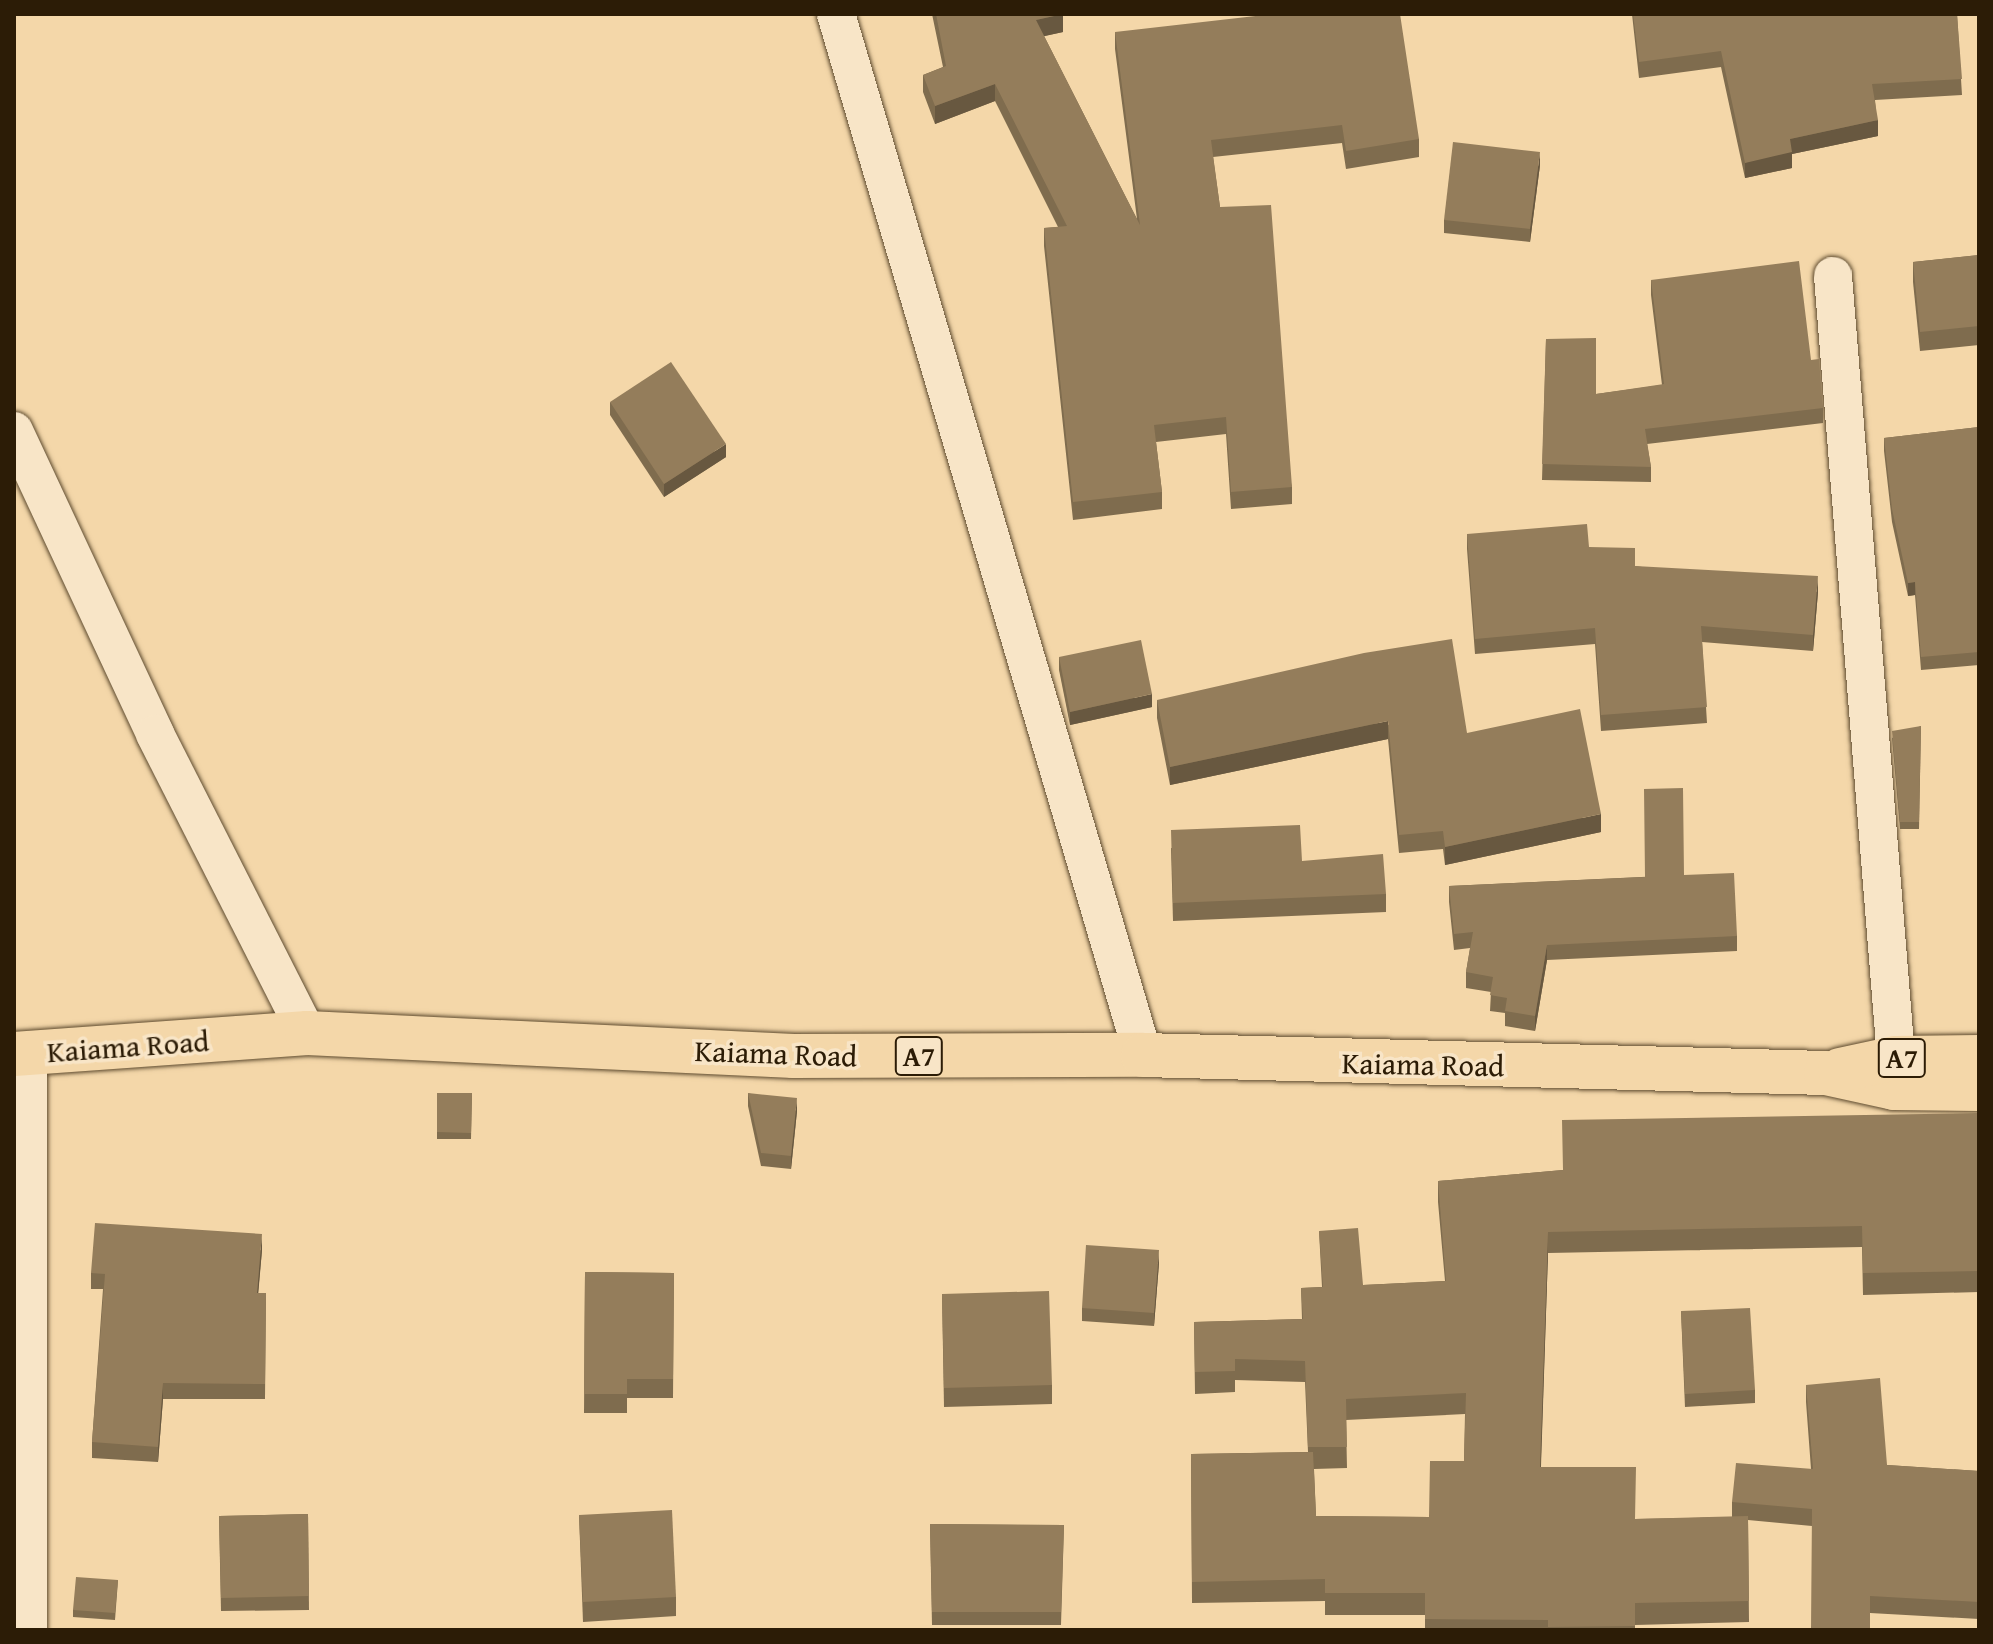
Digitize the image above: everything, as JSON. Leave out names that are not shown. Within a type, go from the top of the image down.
[{"type":"highway","name":"Kaiama Road","points":[[21,1054],[307,1033],[793,1056],[1143,1055],[1826,1073],[1894,1088],[1979,1089]]},
{"type":"highway","name":"Kaiama Road","points":[[1826,1073],[1896,1058],[1979,1057]]},
{"type":"street","points":[[836,14],[1143,1055]]},
{"type":"street","points":[[1833,276],[1896,1058]]},
{"type":"street","points":[[14,431],[142,707],[307,1033]]},
{"type":"street","points":[[21,1054],[28,1630]]},
{"type":"building","points":[[936,14],[1063,14],[1036,20],[1140,225],[1115,32],[1273,14],[1400,14],[1419,139],[1346,151],[1342,125],[1211,140],[1220,207],[1271,205],[1292,487],[1231,492],[1226,417],[1154,425],[1162,492],[1073,502],[1044,228],[1067,226],[995,84],[935,106],[923,75],[946,66]]},
{"type":"building","points":[[1633,14],[1957,14],[1962,79],[1872,84],[1878,120],[1790,139],[1792,152],[1745,163],[1721,51],[1639,62]]},
{"type":"building","points":[[1453,142],[1540,152],[1530,229],[1444,220]]},
{"type":"building","points":[[1979,255],[1979,326],[1920,332],[1913,262]]},
{"type":"building","points":[[1799,261],[1811,360],[1819,359],[1823,408],[1645,429],[1651,467],[1542,464],[1546,339],[1596,338],[1596,394],[1664,384],[1651,280]]},
{"type":"building","points":[[671,362],[726,444],[664,484],[610,402]]},
{"type":"building","points":[[1979,427],[1979,652],[1921,657],[1915,582],[1908,583],[1892,509],[1884,438]]},
{"type":"building","points":[[1587,524],[1589,547],[1635,548],[1635,566],[1818,576],[1813,635],[1701,626],[1707,707],[1601,715],[1595,628],[1475,639],[1467,534]]},
{"type":"building","points":[[1452,639],[1467,733],[1580,709],[1601,814],[1445,847],[1443,831],[1399,835],[1388,721],[1170,767],[1157,700],[1364,653]]},
{"type":"building","points":[[1141,640],[1152,694],[1070,712],[1059,657]]},
{"type":"building","points":[[1921,726],[1919,822],[1900,822],[1892,731]]},
{"type":"building","points":[[1683,788],[1684,875],[1734,873],[1737,936],[1547,945],[1535,1016],[1505,1011],[1507,998],[1490,995],[1493,977],[1466,972],[1473,932],[1454,934],[1449,886],[1645,877],[1644,789]]},
{"type":"building","points":[[1300,825],[1302,861],[1383,854],[1386,894],[1173,903],[1171,830]]},
{"type":"building","points":[[437,1093],[472,1093],[471,1133],[437,1132]]},
{"type":"building","points":[[748,1093],[797,1098],[791,1156],[761,1153]]},
{"type":"building","points":[[1979,1113],[1979,1271],[1863,1273],[1862,1226],[1548,1232],[1540,1467],[1636,1467],[1635,1519],[1748,1516],[1749,1601],[1635,1603],[1635,1626],[1548,1627],[1548,1620],[1425,1619],[1425,1593],[1325,1593],[1325,1579],[1192,1582],[1191,1454],[1313,1452],[1316,1516],[1429,1517],[1430,1461],[1464,1461],[1466,1393],[1346,1399],[1347,1447],[1308,1447],[1305,1361],[1235,1359],[1235,1371],[1195,1372],[1194,1322],[1303,1319],[1301,1288],[1323,1287],[1319,1231],[1358,1228],[1363,1285],[1446,1281],[1438,1181],[1563,1170],[1562,1120]]},
{"type":"building","points":[[95,1223],[262,1234],[257,1293],[266,1293],[265,1384],[163,1383],[158,1447],[92,1442],[105,1274],[91,1273]]},
{"type":"building","points":[[1086,1245],[1159,1250],[1154,1313],[1082,1308]]},
{"type":"building","points":[[585,1272],[674,1273],[673,1379],[627,1379],[627,1394],[584,1394]]},
{"type":"building","points":[[1049,1291],[1052,1385],[944,1388],[942,1294]]},
{"type":"building","points":[[1750,1308],[1755,1390],[1685,1394],[1681,1311]]},
{"type":"building","points":[[1880,1378],[1887,1465],[1979,1471],[1979,1602],[1870,1596],[1870,1630],[1811,1630],[1812,1509],[1732,1502],[1736,1463],[1813,1469],[1806,1385]]},
{"type":"building","points":[[672,1510],[676,1597],[583,1602],[579,1515]]},
{"type":"building","points":[[308,1514],[309,1596],[221,1598],[219,1516]]},
{"type":"building","points":[[930,1524],[1064,1525],[1061,1612],[932,1612]]},
{"type":"building","points":[[76,1577],[118,1580],[115,1613],[73,1610]]}]
